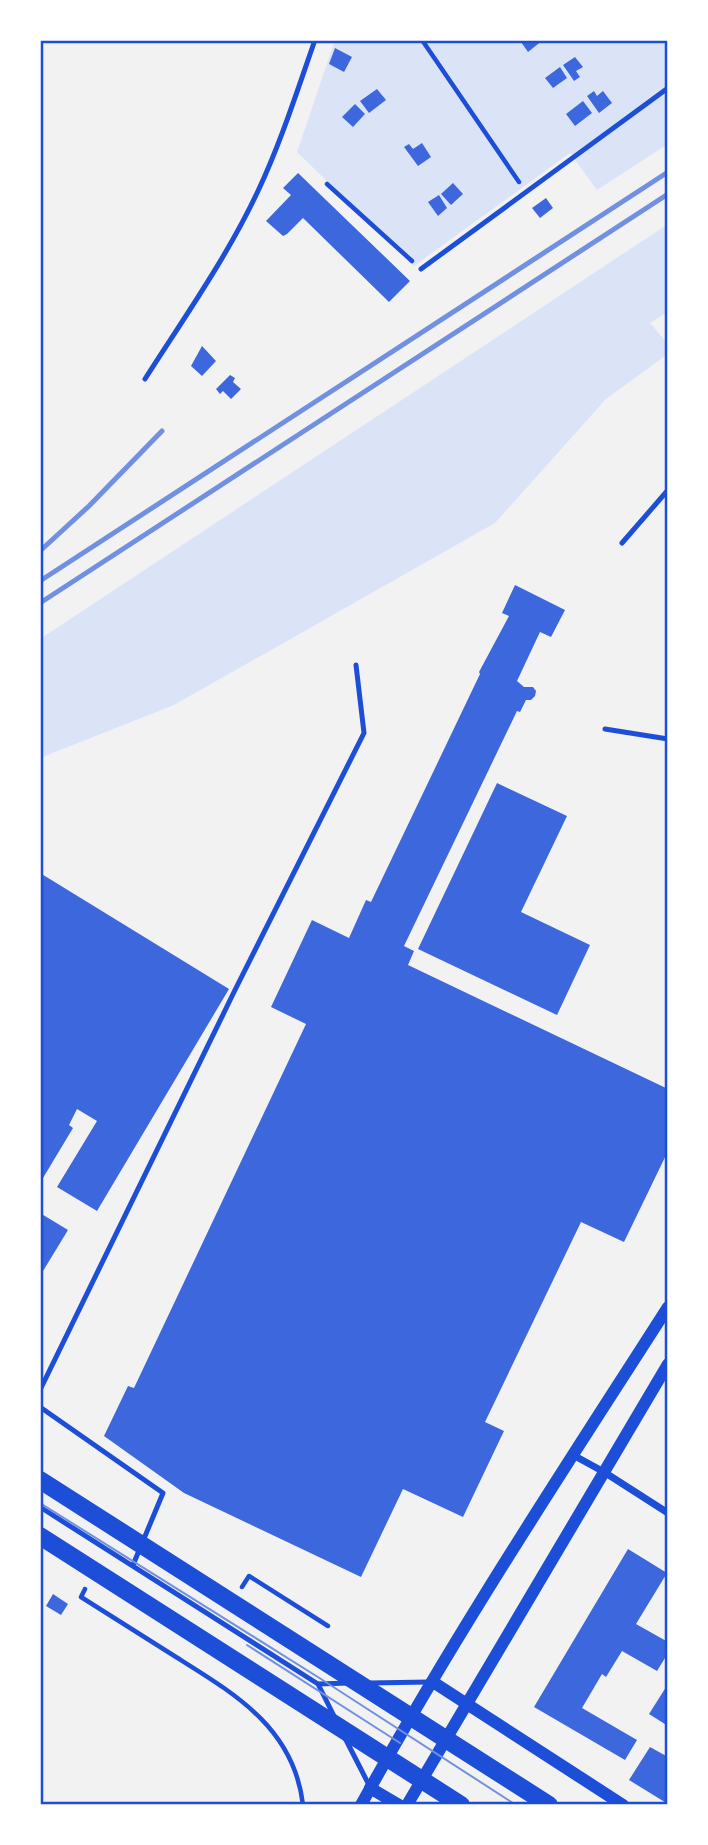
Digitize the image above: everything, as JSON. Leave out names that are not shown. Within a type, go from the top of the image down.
[{"type":"main road","points":[[40,1480],[549,1805]]},
{"type":"main road","points":[[40,1536],[461,1805]]},
{"type":"street","points":[[361,1805],[433,1682],[668,1307]]},
{"type":"street","points":[[407,1805],[668,1364]]},
{"type":"street","points":[[573,1455],[668,1513]]},
{"type":"street","points":[[433,1682],[624,1805]]},
{"type":"street","points":[[370,1788],[398,1805]]},
{"type":"lane","points":[[145,379],[236,233],[259,190],[314,40]]},
{"type":"lane","points":[[421,269],[668,89]]},
{"type":"lane","points":[[622,542],[668,490]]},
{"type":"lane","points":[[40,1390],[364,733],[356,665]]},
{"type":"lane","points":[[605,729],[668,739]]},
{"type":"lane","points":[[40,1407],[163,1493],[133,1565]]},
{"type":"lane","points":[[40,1507],[318,1684],[370,1788]]},
{"type":"lane","points":[[318,1684],[433,1682]]},
{"type":"path","points":[[422,40],[526,191]]},
{"type":"path","points":[[327,184],[421,269]]},
{"type":"path","points":[[267,1587],[328,1626]]},
{"type":"path","points":[[81,1597],[248,1704],[280,1742],[302,1790],[303,1805]]},
{"type":"shaded area","points":[[335,40],[668,40],[668,144],[597,190],[570,153],[414,266],[297,152]]},
{"type":"shaded area","points":[[668,224],[668,312],[650,323],[668,344],[668,354],[606,399],[495,523],[174,705],[40,758],[40,639]]},
{"type":"building","points":[[543,40],[528,52],[521,42]]},
{"type":"building","points":[[335,48],[352,57],[344,72],[329,64]]},
{"type":"building","points":[[575,57],[583,67],[576,71],[580,77],[574,81],[563,65]]},
{"type":"building","points":[[560,67],[567,78],[553,88],[545,78]]},
{"type":"building","points":[[377,89],[386,100],[369,113],[360,101]]},
{"type":"building","points":[[594,91],[597,96],[603,91],[612,103],[599,113],[587,96]]},
{"type":"building","points":[[583,101],[592,113],[575,126],[566,114]]},
{"type":"building","points":[[355,104],[365,114],[353,127],[342,117]]},
{"type":"building","points":[[422,143],[431,157],[418,166],[404,147],[409,144],[413,149]]},
{"type":"building","points":[[298,173],[410,281],[389,302],[303,218],[283,236],[266,221],[291,195],[283,188]]},
{"type":"building","points":[[453,183],[463,194],[451,205],[441,194]]},
{"type":"building","points":[[439,195],[447,208],[438,216],[428,202]]},
{"type":"building","points":[[546,198],[553,208],[540,218],[532,208]]},
{"type":"building","points":[[202,346],[216,361],[202,376],[191,366]]},
{"type":"building","points":[[230,375],[241,389],[231,399],[223,391],[220,394],[216,389]]},
{"type":"building","points":[[515,585],[565,610],[551,637],[540,632],[517,681],[524,687],[533,687],[535,696],[526,700],[520,712],[517,711],[404,946],[414,951],[408,965],[668,1089],[668,1151],[624,1242],[581,1222],[485,1422],[504,1431],[463,1517],[403,1489],[361,1577],[184,1493],[104,1436],[128,1386],[134,1388],[306,1024],[271,1007],[312,920],[349,938],[366,900],[371,902],[479,672],[509,616],[502,613]]},
{"type":"building","points":[[497,783],[567,816],[521,912],[590,945],[557,1015],[418,949]]},
{"type":"building","points":[[40,873],[229,989],[97,1211],[57,1187],[97,1121],[77,1109],[69,1125],[73,1128],[40,1183]]},
{"type":"building","points":[[40,1213],[68,1230],[40,1276]]},
{"type":"building","points":[[628,1549],[667,1573],[636,1624],[668,1642],[668,1653],[657,1671],[622,1651],[606,1677],[602,1674],[582,1708],[637,1740],[625,1760],[534,1707]]},
{"type":"building","points":[[53,1594],[68,1604],[61,1615],[46,1606]]},
{"type":"building","points":[[668,1684],[668,1726],[649,1714]]},
{"type":"building","points":[[650,1747],[668,1757],[668,1804],[629,1780]]},
{"type":"tram line","points":[[40,1503],[516,1805]]},
{"type":"tram line","points":[[247,1645],[400,1743]]},
{"type":"railway","points":[[40,581],[668,172]]},
{"type":"railway","points":[[40,603],[668,194]]},
{"type":"railway","points":[[40,551],[89,506],[162,431]]}]
